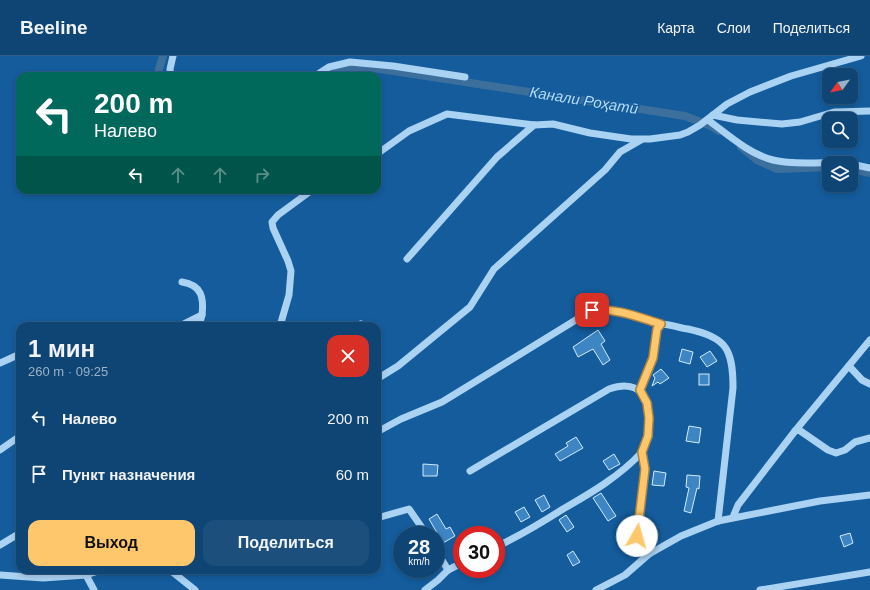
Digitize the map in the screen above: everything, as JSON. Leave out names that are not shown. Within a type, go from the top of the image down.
[{"type":"street","points":[[171,72],[171,62],[173,56]]},
{"type":"street","points":[[381,151],[409,131],[447,114],[534,126],[553,124],[590,133],[643,139],[680,135],[688,132],[727,104],[750,92],[791,76],[862,56]]},
{"type":"street","points":[[321,72],[329,67],[350,62],[393,66],[465,77]]},
{"type":"street","points":[[706,120],[737,120],[782,124],[800,122],[834,112],[870,111]]},
{"type":"street","points":[[706,120],[760,156],[772,160],[792,163],[822,163]]},
{"type":"street","points":[[407,259],[497,157],[534,126]]},
{"type":"street","points":[[381,377],[398,366],[470,307],[494,269],[605,170],[620,152],[643,139]]},
{"type":"street","points":[[858,165],[870,168]]},
{"type":"street","points":[[281,322],[289,295],[291,271],[273,228],[272,222],[278,215],[307,194]]},
{"type":"street","points":[[182,282],[188,283],[198,290],[204,301],[200,322]]},
{"type":"street","points":[[381,430],[401,419],[442,402],[592,310],[605,309],[630,314],[661,324],[710,335],[725,347],[733,366],[718,521]]},
{"type":"street","points":[[188,322],[202,315]]},
{"type":"street","points":[[640,390],[653,358],[657,329],[661,324]]},
{"type":"street","points":[[733,517],[738,505],[795,430],[870,340]]},
{"type":"street","points":[[0,363],[16,356]]},
{"type":"street","points":[[849,366],[862,380],[870,384]]},
{"type":"street","points":[[470,471],[609,389],[618,386],[634,387],[640,390],[649,412],[648,436],[642,452],[627,468],[579,500],[518,537],[505,543]]},
{"type":"street","points":[[795,430],[799,430],[828,450],[836,453],[845,450],[855,442],[870,438]]},
{"type":"street","points":[[0,450],[16,439]]},
{"type":"street","points":[[642,452],[645,469],[637,536],[641,548],[649,554]]},
{"type":"street","points":[[596,590],[625,575],[649,554],[682,536],[718,521],[820,501],[870,495]]},
{"type":"street","points":[[381,517],[409,509],[421,526]]},
{"type":"street","points":[[0,545],[16,535]]},
{"type":"street","points":[[445,565],[448,570]]},
{"type":"street","points":[[425,590],[453,568]]},
{"type":"street","points":[[760,590],[870,572]]},
{"type":"street","points":[[0,575],[43,578],[89,574]]},
{"type":"street","points":[[175,574],[195,590]]},
{"type":"street","points":[[86,575],[94,590]]},
{"type":"building","points":[[598,330],[605,341],[601,344],[610,360],[603,365],[593,349],[578,357],[573,347]]},
{"type":"building","points":[[682,349],[693,352],[690,364],[679,361]]},
{"type":"building","points":[[710,351],[717,361],[707,367],[700,357]]},
{"type":"building","points":[[661,369],[669,378],[660,384],[658,382],[652,386],[655,378],[653,375]]},
{"type":"building","points":[[699,374],[709,374],[709,385],[699,385]]},
{"type":"building","points":[[689,426],[701,428],[699,443],[686,441]]},
{"type":"building","points":[[576,437],[583,448],[560,461],[555,454],[568,446],[566,443]]},
{"type":"building","points":[[614,454],[620,464],[609,470],[603,461]]},
{"type":"building","points":[[423,464],[438,465],[437,476],[423,476]]},
{"type":"building","points":[[654,471],[666,473],[664,486],[652,485]]},
{"type":"building","points":[[687,475],[700,476],[699,489],[697,488],[691,513],[684,511],[689,488],[686,487]]},
{"type":"building","points":[[601,493],[616,516],[608,521],[593,498]]},
{"type":"building","points":[[544,495],[550,507],[542,512],[535,500]]},
{"type":"building","points":[[524,507],[530,517],[521,522],[515,512]]},
{"type":"building","points":[[437,514],[444,526],[433,526],[429,519]]},
{"type":"building","points":[[566,515],[574,527],[567,532],[559,520]]},
{"type":"building","points":[[445,527],[446,529],[450,527],[453,532],[453,537],[445,542]]},
{"type":"building","points":[[850,533],[853,543],[844,547],[840,536]]},
{"type":"building","points":[[573,551],[580,562],[573,566],[567,555]]},
{"type":"waterway","name":"Канали Роҳатӣ","points":[[158,72],[163,56]]},
{"type":"waterway","name":"Канали Роҳатӣ","points":[[336,72],[348,67],[367,67],[685,116],[711,126],[719,131]]},
{"type":"waterway","name":"Канали Роҳатӣ","points":[[741,147],[757,160],[777,169],[822,167]]},
{"type":"waterway","name":"Канали Роҳатӣ","points":[[858,170],[870,173]]},
{"type":"route","points":[[592,310],[605,309],[630,314],[661,324],[657,329],[653,358],[645,382],[640,390],[647,403],[649,418],[648,436],[642,452],[645,469],[637,536]]}]
